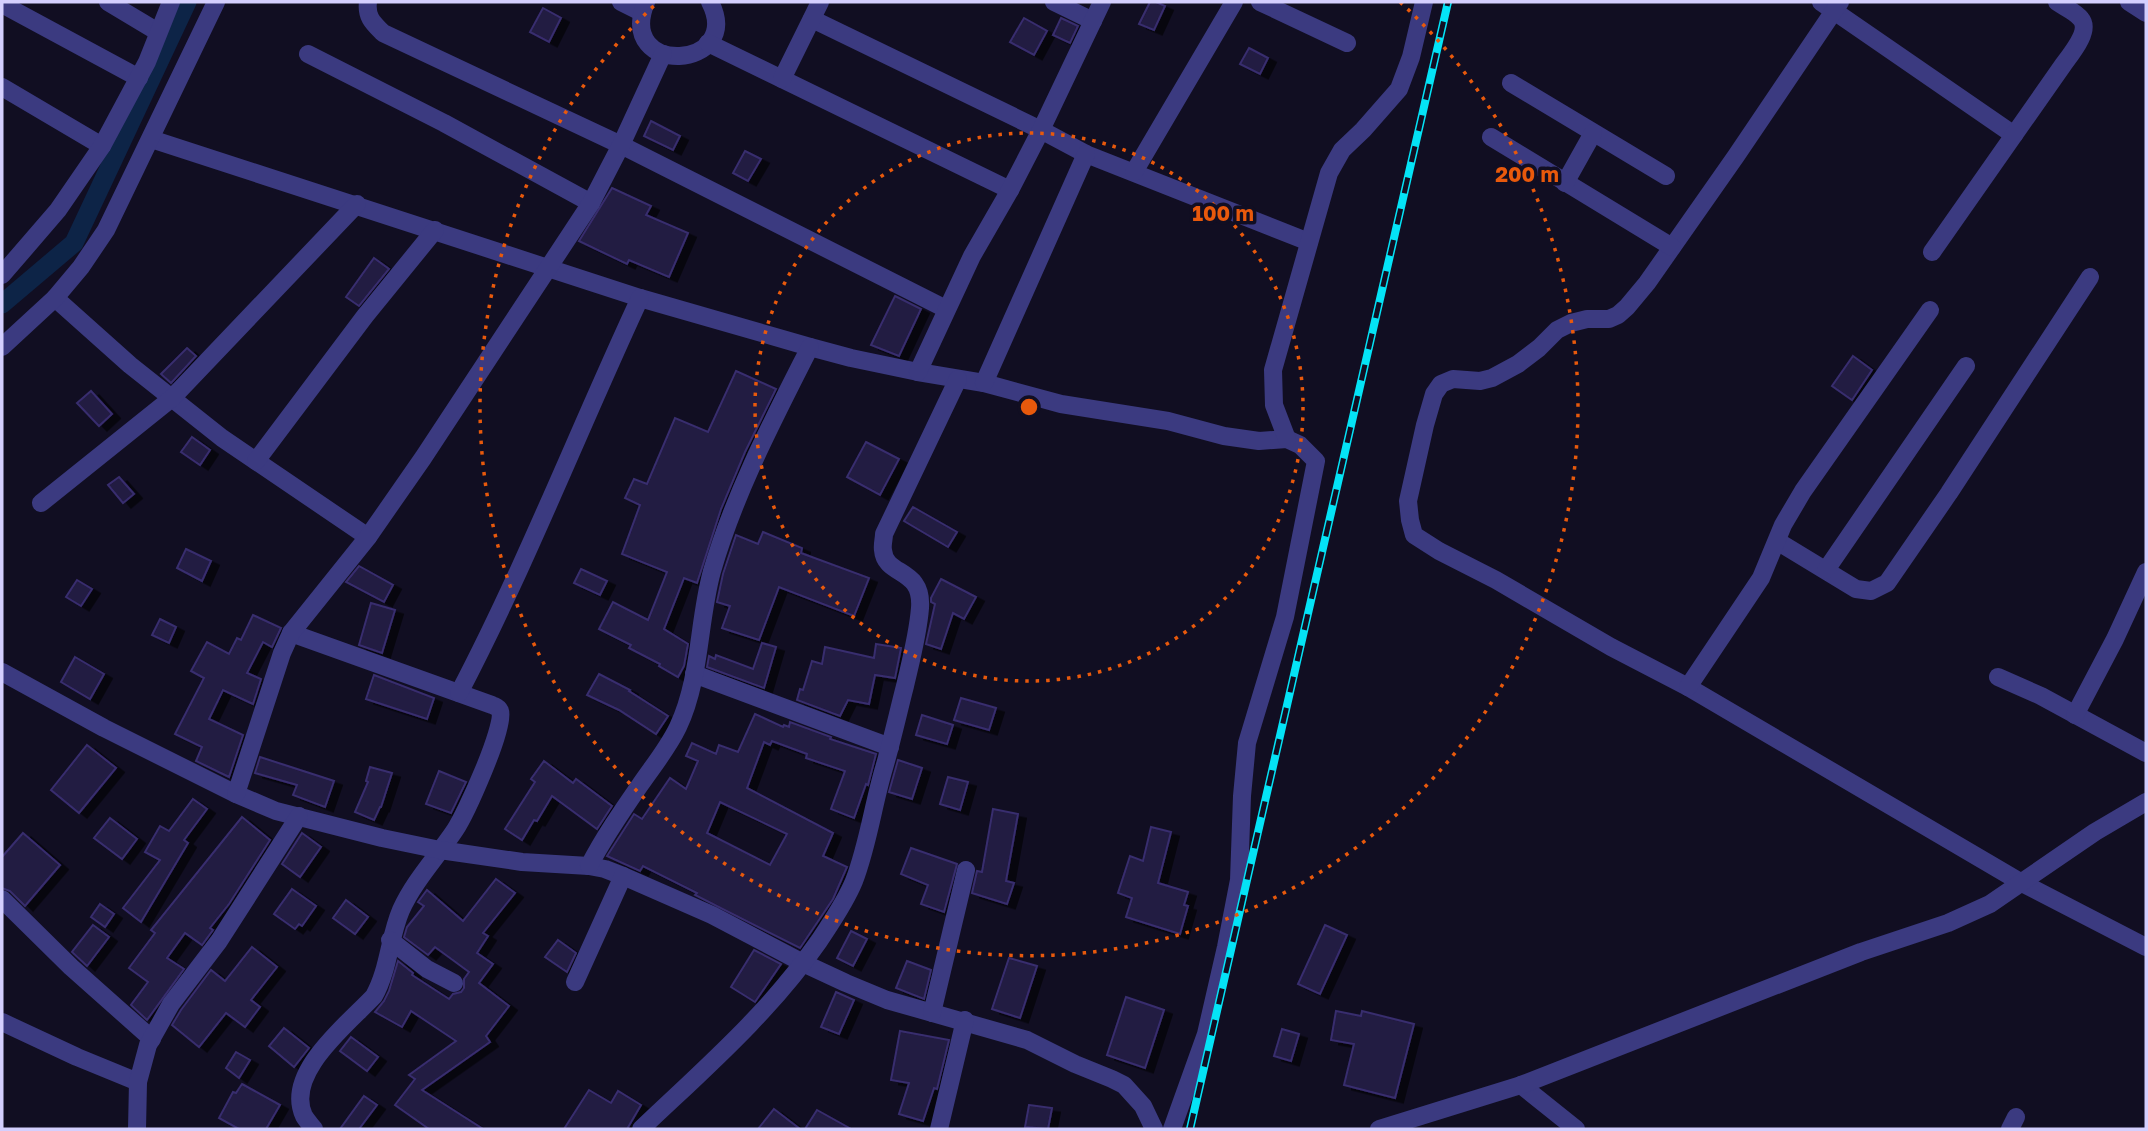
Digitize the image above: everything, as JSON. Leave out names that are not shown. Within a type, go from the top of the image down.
[{"type":"street","points":[[108,2],[158,32]]},
{"type":"street","points":[[2,275],[58,210],[102,146],[139,78],[171,2]]},
{"type":"street","points":[[2,347],[55,298],[81,267],[106,230],[216,2]]},
{"type":"street","points":[[368,2],[371,22],[383,33],[621,145],[946,309]]},
{"type":"street","points":[[621,2],[644,7],[641,25],[645,37],[652,47],[675,58],[688,57],[699,52],[708,43],[714,33],[716,21],[710,2]]},
{"type":"street","points":[[782,79],[820,2]]},
{"type":"street","points":[[1054,2],[1093,22]]},
{"type":"street","points":[[918,372],[972,256],[1041,130],[1102,2]]},
{"type":"street","points":[[1134,172],[1234,2]]},
{"type":"street","points":[[1260,2],[1347,43]]},
{"type":"street","points":[[1287,439],[1275,405],[1273,370],[1329,173],[1342,150],[1390,101],[1405,77],[1424,2]]},
{"type":"street","points":[[1932,252],[2082,35],[2084,24],[2081,18],[2057,2]]},
{"type":"street","points":[[2129,2],[2146,13]]},
{"type":"street","points":[[2,4],[139,78]]},
{"type":"street","points":[[2014,135],[1832,5],[1672,247],[1647,283],[1618,315],[1609,319],[1587,319],[1556,330],[1518,364],[1492,378],[1480,381],[1452,379],[1441,384],[1434,394],[1425,425],[1408,501],[1410,520],[1414,535],[1425,543],[1688,687],[2022,883],[2146,947]]},
{"type":"street","points":[[812,19],[1086,154],[1309,242]]},
{"type":"street","points":[[708,43],[1010,190]]},
{"type":"street","points":[[308,54],[444,123],[591,203]]},
{"type":"street","points":[[236,794],[282,653],[291,634],[368,537],[423,458],[591,203],[663,54]]},
{"type":"street","points":[[1511,83],[1667,176]]},
{"type":"street","points":[[2,87],[102,146]]},
{"type":"street","points":[[1565,183],[1593,133]]},
{"type":"street","points":[[1491,137],[1672,247]]},
{"type":"street","points":[[151,139],[640,298],[810,347],[918,372],[984,383],[1061,404],[1168,421],[1224,436],[1259,441],[1287,439],[1300,444],[1316,461],[1282,627],[1247,743],[1241,796],[1239,880],[1206,1034],[1172,1129]]},
{"type":"street","points":[[984,383],[1086,154]]},
{"type":"street","points":[[41,503],[172,398],[357,204]]},
{"type":"street","points":[[256,461],[356,327],[435,230]]},
{"type":"street","points":[[1777,541],[1863,591],[1880,588],[1887,583],[2090,277]]},
{"type":"street","points":[[55,298],[130,365],[222,438],[368,537]]},
{"type":"street","points":[[459,693],[480,653],[640,298]]},
{"type":"street","points":[[1688,687],[1761,578],[1803,491],[1930,310]]},
{"type":"street","points":[[589,866],[604,838],[678,728],[694,674],[711,574],[724,534],[769,427],[810,347]]},
{"type":"street","points":[[1826,570],[1966,366]]},
{"type":"street","points":[[641,1129],[747,1029],[803,963],[840,909],[854,880],[890,747],[920,605],[918,586],[886,560],[883,551],[884,534],[958,379]]},
{"type":"street","points":[[2074,715],[2115,639],[2146,572]]},
{"type":"street","points":[[291,634],[459,693],[498,708],[501,713],[487,760],[467,808],[404,904],[390,940],[385,973],[374,996],[320,1053],[307,1072],[301,1087],[301,1104],[304,1116],[314,1129]]},
{"type":"street","points":[[2,671],[104,728],[276,811],[440,850],[522,862],[589,866],[623,876],[712,915],[803,963],[887,1000],[965,1020],[1027,1040],[1112,1079],[1124,1085],[1143,1106],[1154,1129]]},
{"type":"street","points":[[694,674],[890,747]]},
{"type":"street","points":[[1998,677],[2041,696],[2146,753]]},
{"type":"street","points":[[1379,1129],[1521,1085],[1848,957],[1948,923],[1990,904],[2095,832],[2146,802]]},
{"type":"street","points":[[137,1129],[138,1082],[152,1039],[171,1004],[219,941],[299,816]]},
{"type":"street","points":[[932,1013],[966,870]]},
{"type":"street","points":[[575,982],[623,876]]},
{"type":"street","points":[[2,899],[71,967],[152,1039]]},
{"type":"street","points":[[390,940],[427,969],[454,983]]},
{"type":"street","points":[[939,1129],[965,1020]]},
{"type":"street","points":[[2,1022],[138,1082]]},
{"type":"street","points":[[1521,1085],[1576,1129]]},
{"type":"street","points":[[1139,1129],[1143,1106]]},
{"type":"building","points":[[1150,2],[1165,6],[1154,30],[1139,24]]},
{"type":"building","points":[[543,8],[561,18],[549,42],[530,32]]},
{"type":"building","points":[[1024,18],[1047,31],[1034,55],[1010,42]]},
{"type":"building","points":[[1061,18],[1078,26],[1070,43],[1053,35]]},
{"type":"building","points":[[1249,48],[1268,58],[1260,74],[1240,64]]},
{"type":"building","points":[[651,121],[680,136],[673,150],[644,136]]},
{"type":"building","points":[[745,151],[761,159],[748,181],[733,173]]},
{"type":"building","points":[[612,188],[651,206],[646,215],[688,233],[669,277],[629,260],[627,264],[579,241]]},
{"type":"building","points":[[374,258],[389,269],[359,306],[346,297]]},
{"type":"building","points":[[895,296],[921,309],[899,356],[871,345]]},
{"type":"building","points":[[187,348],[196,356],[171,383],[161,374]]},
{"type":"building","points":[[1853,356],[1872,370],[1852,400],[1832,386]]},
{"type":"building","points":[[736,371],[776,389],[721,509],[697,583],[684,578],[664,629],[688,644],[684,666],[678,677],[629,648],[631,645],[599,629],[613,602],[648,620],[667,572],[622,554],[640,505],[625,498],[634,479],[647,484],[675,418],[708,432]]},
{"type":"building","points":[[91,391],[112,414],[99,426],[77,403]]},
{"type":"building","points":[[192,437],[210,450],[200,465],[181,452]]},
{"type":"building","points":[[866,442],[899,459],[880,495],[847,477]]},
{"type":"building","points":[[119,477],[134,494],[123,503],[108,485]]},
{"type":"building","points":[[913,507],[957,532],[948,547],[904,521]]},
{"type":"building","points":[[763,532],[802,548],[801,553],[869,578],[854,616],[779,587],[759,640],[722,628],[730,606],[717,602],[736,535],[758,544]]},
{"type":"building","points":[[186,549],[211,561],[202,581],[177,568]]},
{"type":"building","points":[[359,566],[393,585],[384,602],[346,582]]},
{"type":"building","points":[[581,569],[607,581],[600,595],[574,583]]},
{"type":"building","points":[[941,579],[976,597],[964,619],[953,613],[941,649],[926,644],[935,604],[931,602],[931,598]]},
{"type":"building","points":[[77,580],[92,589],[81,606],[66,597]]},
{"type":"building","points":[[371,603],[395,610],[382,653],[359,645]]},
{"type":"building","points":[[253,615],[281,628],[272,647],[263,642],[247,673],[261,679],[253,704],[223,690],[209,719],[243,735],[229,777],[196,761],[202,747],[175,734],[204,678],[191,671],[207,642],[229,654],[237,638],[241,640]]},
{"type":"building","points":[[160,619],[176,627],[169,643],[152,635]]},
{"type":"building","points":[[762,643],[776,647],[764,688],[707,667],[709,656],[715,659],[716,655],[753,669]]},
{"type":"building","points":[[876,644],[901,648],[895,678],[875,675],[869,704],[848,700],[840,716],[797,700],[812,661],[822,664],[825,647],[874,658]]},
{"type":"building","points":[[75,657],[104,674],[90,699],[61,682]]},
{"type":"building","points":[[599,674],[630,690],[668,716],[656,734],[619,710],[587,695]]},
{"type":"building","points":[[374,675],[434,698],[427,719],[366,699]]},
{"type":"building","points":[[961,698],[996,708],[989,730],[954,720]]},
{"type":"building","points":[[755,714],[783,727],[789,727],[790,722],[876,754],[868,785],[866,784],[854,818],[831,809],[845,771],[806,758],[807,754],[772,741],[770,745],[764,742],[747,788],[833,833],[823,856],[847,867],[833,899],[800,948],[643,866],[640,871],[607,856],[634,814],[642,819],[670,778],[686,789],[698,761],[686,756],[692,743],[716,754],[719,745],[738,752]],"holes":[[[720,802],[787,834],[770,865],[707,833]]]},
{"type":"building","points":[[922,715],[953,725],[947,744],[916,735]]},
{"type":"building","points":[[87,745],[116,768],[79,813],[51,790]]},
{"type":"building","points":[[260,757],[334,781],[325,807],[293,795],[297,785],[255,773]]},
{"type":"building","points":[[898,760],[922,768],[912,799],[889,792]]},
{"type":"building","points":[[544,761],[573,783],[576,779],[612,806],[597,829],[552,796],[522,840],[505,829],[535,782],[531,779]]},
{"type":"building","points":[[370,767],[392,773],[374,820],[355,812],[368,782],[366,781]]},
{"type":"building","points":[[439,771],[466,782],[451,813],[426,804]]},
{"type":"building","points":[[948,777],[968,782],[960,810],[940,804]]},
{"type":"building","points":[[193,799],[207,809],[184,840],[188,843],[141,922],[123,908],[160,860],[145,852],[160,826],[169,831]]},
{"type":"building","points":[[993,809],[1018,814],[1006,881],[1014,883],[1007,904],[972,893],[977,871],[982,872]]},
{"type":"building","points":[[242,817],[270,840],[229,904],[210,928],[213,930],[202,945],[185,933],[167,958],[184,969],[147,1020],[131,1005],[148,982],[129,968],[155,933],[151,930]]},
{"type":"building","points":[[110,818],[137,839],[122,859],[94,838]]},
{"type":"building","points":[[1151,827],[1171,832],[1158,883],[1188,892],[1184,905],[1188,906],[1180,934],[1126,917],[1132,898],[1118,893],[1130,856],[1143,861]]},
{"type":"building","points":[[23,833],[60,865],[25,906],[10,891],[2,888],[2,857]]},
{"type":"building","points":[[302,833],[321,847],[300,877],[282,864]]},
{"type":"building","points":[[911,848],[957,864],[944,912],[921,904],[928,885],[901,874]]},
{"type":"building","points":[[496,879],[515,893],[483,933],[488,936],[477,953],[493,964],[479,983],[509,1006],[486,1036],[490,1042],[422,1090],[483,1129],[429,1129],[395,1105],[415,1079],[409,1075],[456,1041],[411,1011],[402,1027],[375,1012],[389,991],[398,961],[413,973],[412,975],[449,999],[453,994],[461,992],[469,972],[435,947],[428,955],[404,937],[407,927],[424,906],[418,902],[427,890],[463,921]]},
{"type":"building","points":[[292,889],[316,906],[302,926],[299,924],[295,929],[274,914]]},
{"type":"building","points":[[346,900],[368,917],[355,934],[333,918]]},
{"type":"building","points":[[100,904],[114,914],[105,927],[91,917]]},
{"type":"building","points":[[93,925],[109,937],[87,966],[72,952]]},
{"type":"building","points":[[1325,925],[1347,935],[1320,994],[1298,984]]},
{"type":"building","points":[[851,931],[867,939],[853,966],[837,958]]},
{"type":"building","points":[[558,940],[576,953],[567,972],[545,957]]},
{"type":"building","points":[[252,947],[277,967],[251,1000],[260,1007],[245,1027],[226,1013],[199,1047],[172,1025],[211,970],[225,981]]},
{"type":"building","points":[[754,950],[781,964],[755,1002],[731,987]]},
{"type":"building","points":[[1009,958],[1037,966],[1020,1018],[992,1009]]},
{"type":"building","points":[[907,961],[931,970],[924,999],[896,988]]},
{"type":"building","points":[[836,992],[854,1000],[839,1034],[821,1027]]},
{"type":"building","points":[[1126,997],[1164,1010],[1145,1068],[1107,1055]]},
{"type":"building","points":[[1336,1011],[1361,1016],[1362,1011],[1414,1024],[1395,1098],[1344,1085],[1354,1044],[1331,1040]]},
{"type":"building","points":[[284,1028],[309,1048],[294,1067],[269,1046]]},
{"type":"building","points":[[1282,1029],[1299,1034],[1291,1061],[1274,1056]]},
{"type":"building","points":[[900,1031],[949,1040],[937,1089],[934,1088],[923,1121],[899,1114],[909,1083],[891,1080]]},
{"type":"building","points":[[351,1037],[378,1057],[367,1071],[340,1051]]},
{"type":"building","points":[[236,1052],[250,1060],[239,1078],[226,1068]]},
{"type":"building","points":[[242,1084],[280,1105],[266,1129],[239,1129],[219,1118],[233,1092],[236,1093]]},
{"type":"building","points":[[589,1090],[611,1103],[618,1091],[641,1105],[627,1129],[564,1129]]},
{"type":"building","points":[[364,1096],[377,1105],[359,1129],[340,1129]]},
{"type":"building","points":[[1029,1105],[1052,1108],[1048,1129],[1025,1127]]},
{"type":"building","points":[[774,1109],[800,1129],[758,1129]]},
{"type":"building","points":[[817,1110],[851,1129],[805,1129]]},
{"type":"waterway","points":[[2,304],[74,243],[187,2]]},
{"type":"railway","points":[[1190,1129],[1448,2]]}]
